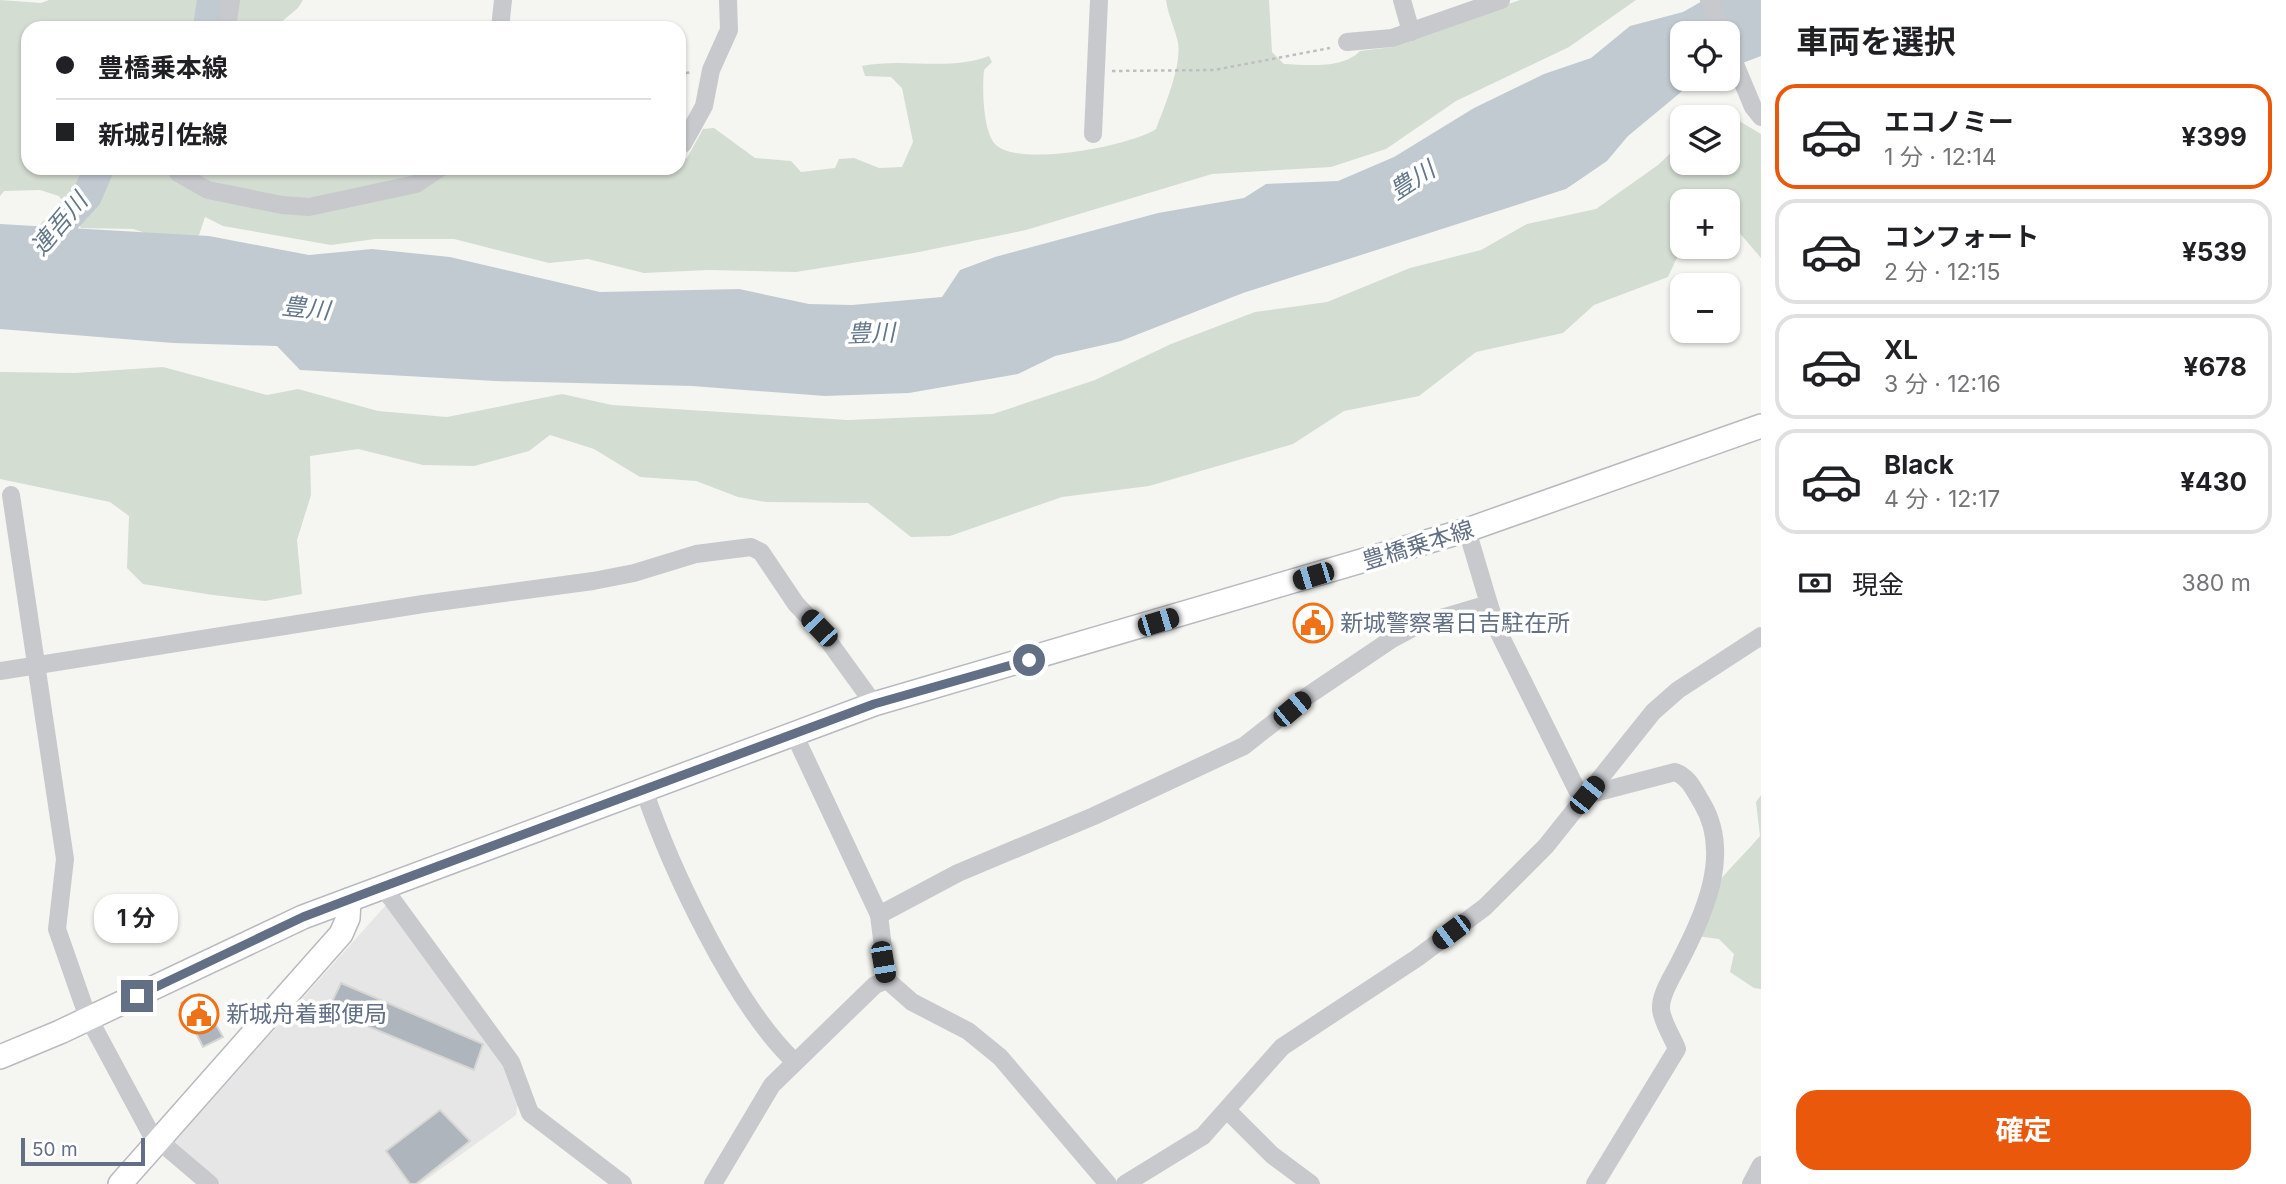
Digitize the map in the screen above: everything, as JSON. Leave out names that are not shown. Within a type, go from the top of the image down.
[{"type":"main road","name":"豊橋乗本線","points":[[0,1057],[303,917],[874,704],[1467,530],[1761,426]]},
{"type":"main road","points":[[120,1184],[341,934],[348,918],[349,900]]},
{"type":"street","points":[[228,21],[231,0]]},
{"type":"street","points":[[501,21],[503,0]]},
{"type":"street","points":[[686,139],[704,106],[710,70],[729,30],[728,0]]},
{"type":"street","points":[[1094,134],[1098,0]]},
{"type":"street","points":[[1402,0],[1411,32]]},
{"type":"street","points":[[1347,42],[1392,38],[1501,0]]},
{"type":"street","points":[[1709,0],[1717,21]]},
{"type":"street","points":[[1740,75],[1757,112]]},
{"type":"street","points":[[182,175],[208,190],[282,205],[309,207],[416,184],[430,175]]},
{"type":"street","points":[[11,495],[65,859],[57,929],[89,1018],[158,1142],[210,1184]]},
{"type":"street","points":[[1467,530],[1497,631],[1577,790],[1587,795],[1675,772],[1685,776],[1707,812],[1716,840],[1715,871],[1693,934],[1666,989],[1661,1010],[1677,1049],[1595,1184]]},
{"type":"street","points":[[0,671],[423,604],[593,581],[696,554],[751,547],[761,552],[796,604],[819,628],[874,704]]},
{"type":"street","points":[[879,915],[958,873],[1094,816],[1244,746],[1306,697],[1392,639],[1418,625],[1489,604]]},
{"type":"street","points":[[1125,1184],[1203,1136],[1282,1047],[1417,958],[1485,907],[1546,846],[1653,712],[1678,690],[1761,636]]},
{"type":"street","points":[[794,734],[879,915],[887,980],[912,1002],[968,1031],[1000,1057],[1108,1184]]},
{"type":"street","points":[[644,790],[671,858],[710,939],[775,1043],[794,1061]]},
{"type":"street","points":[[383,887],[511,1062],[530,1113],[623,1184]]},
{"type":"street","points":[[713,1184],[772,1085],[875,985],[887,980]]},
{"type":"street","points":[[1227,1110],[1272,1155],[1311,1184]]},
{"type":"street","points":[[1751,1184],[1761,1165]]},
{"type":"path","points":[[1094,71],[1214,70],[1323,50],[1347,42]]},
{"type":"shaded area","points":[[0,0],[41,3],[49,0],[303,0],[282,21],[21,21],[21,175],[686,175],[686,158],[703,129],[714,128],[755,158],[791,161],[801,172],[835,168],[839,159],[854,158],[879,168],[902,167],[913,142],[902,88],[891,77],[865,76],[862,66],[878,64],[957,63],[989,56],[992,62],[984,70],[983,78],[986,120],[995,144],[1007,151],[1026,154],[1074,152],[1143,136],[1156,129],[1179,52],[1166,0],[1269,0],[1272,52],[1284,64],[1314,65],[1344,61],[1360,51],[1393,47],[1426,32],[1520,0],[1636,0],[1569,47],[1456,101],[1386,149],[1331,167],[1212,174],[1026,230],[914,253],[796,272],[708,270],[644,273],[588,259],[549,263],[454,239],[375,239],[331,245],[223,226],[205,217],[199,235],[177,243],[133,229],[81,228],[59,196],[40,190],[4,191],[0,196]]},
{"type":"shaded area","points":[[1740,121],[1761,134],[1761,258],[1740,234],[1740,189],[1670,189],[1670,259],[1676,259],[1668,277],[1594,305],[1563,333],[1476,352],[1419,396],[1344,411],[1293,444],[1149,486],[1062,497],[950,536],[911,537],[868,503],[766,502],[738,497],[696,481],[640,477],[594,449],[550,435],[529,451],[474,466],[423,465],[358,449],[310,456],[311,495],[297,540],[302,594],[265,601],[143,584],[127,568],[129,516],[110,502],[0,479],[0,372],[74,373],[163,367],[267,395],[298,389],[378,411],[447,417],[562,394],[612,405],[848,420],[993,414],[1095,380],[1171,344],[1255,312],[1327,302],[1410,268],[1481,250],[1527,224],[1596,209],[1670,154],[1670,175],[1740,175]]},
{"type":"shaded area","points":[[1761,795],[1761,989],[1754,988],[1730,972],[1734,954],[1719,939],[1696,936],[1697,922],[1709,895],[1760,836],[1756,802]]},
{"type":"shaded area","points":[[386,905],[504,1067],[518,1101],[516,1115],[420,1184],[220,1184],[173,1143]]},
{"type":"water","name":"豊川","points":[[1704,0],[1761,0],[1761,56],[1740,64],[1740,21],[1670,21],[1670,91],[1682,91],[1628,136],[1607,161],[1566,189],[1243,293],[1121,341],[1055,356],[1018,374],[909,393],[825,396],[692,386],[495,381],[300,370],[277,346],[173,343],[0,329],[0,224],[209,236],[309,255],[372,249],[450,257],[600,292],[739,289],[809,304],[852,305],[942,297],[960,270],[995,257],[1158,213],[1244,198],[1266,184],[1338,181],[1394,157],[1474,108],[1544,74],[1591,58],[1630,26],[1683,12]]},
{"type":"building","points":[[341,983],[483,1044],[474,1070],[328,1010]]},
{"type":"building","points":[[199,994],[223,1037],[203,1047],[181,1003]]},
{"type":"building","points":[[440,1110],[470,1141],[416,1184],[410,1184],[386,1151]]},
{"type":"waterway","name":"連吾川","points":[[209,21],[212,0]]},
{"type":"waterway","name":"連吾川","points":[[32,256],[87,196],[96,175]]},
{"type":"place","name":"新城警察署日吉駐在所","points":[[1313,623]]},
{"type":"place","name":"新城舟着郵便局","points":[[199,1014]]},
{"type":"route","points":[[137,996],[303,917],[366,893],[874,704],[1029,660]]}]
